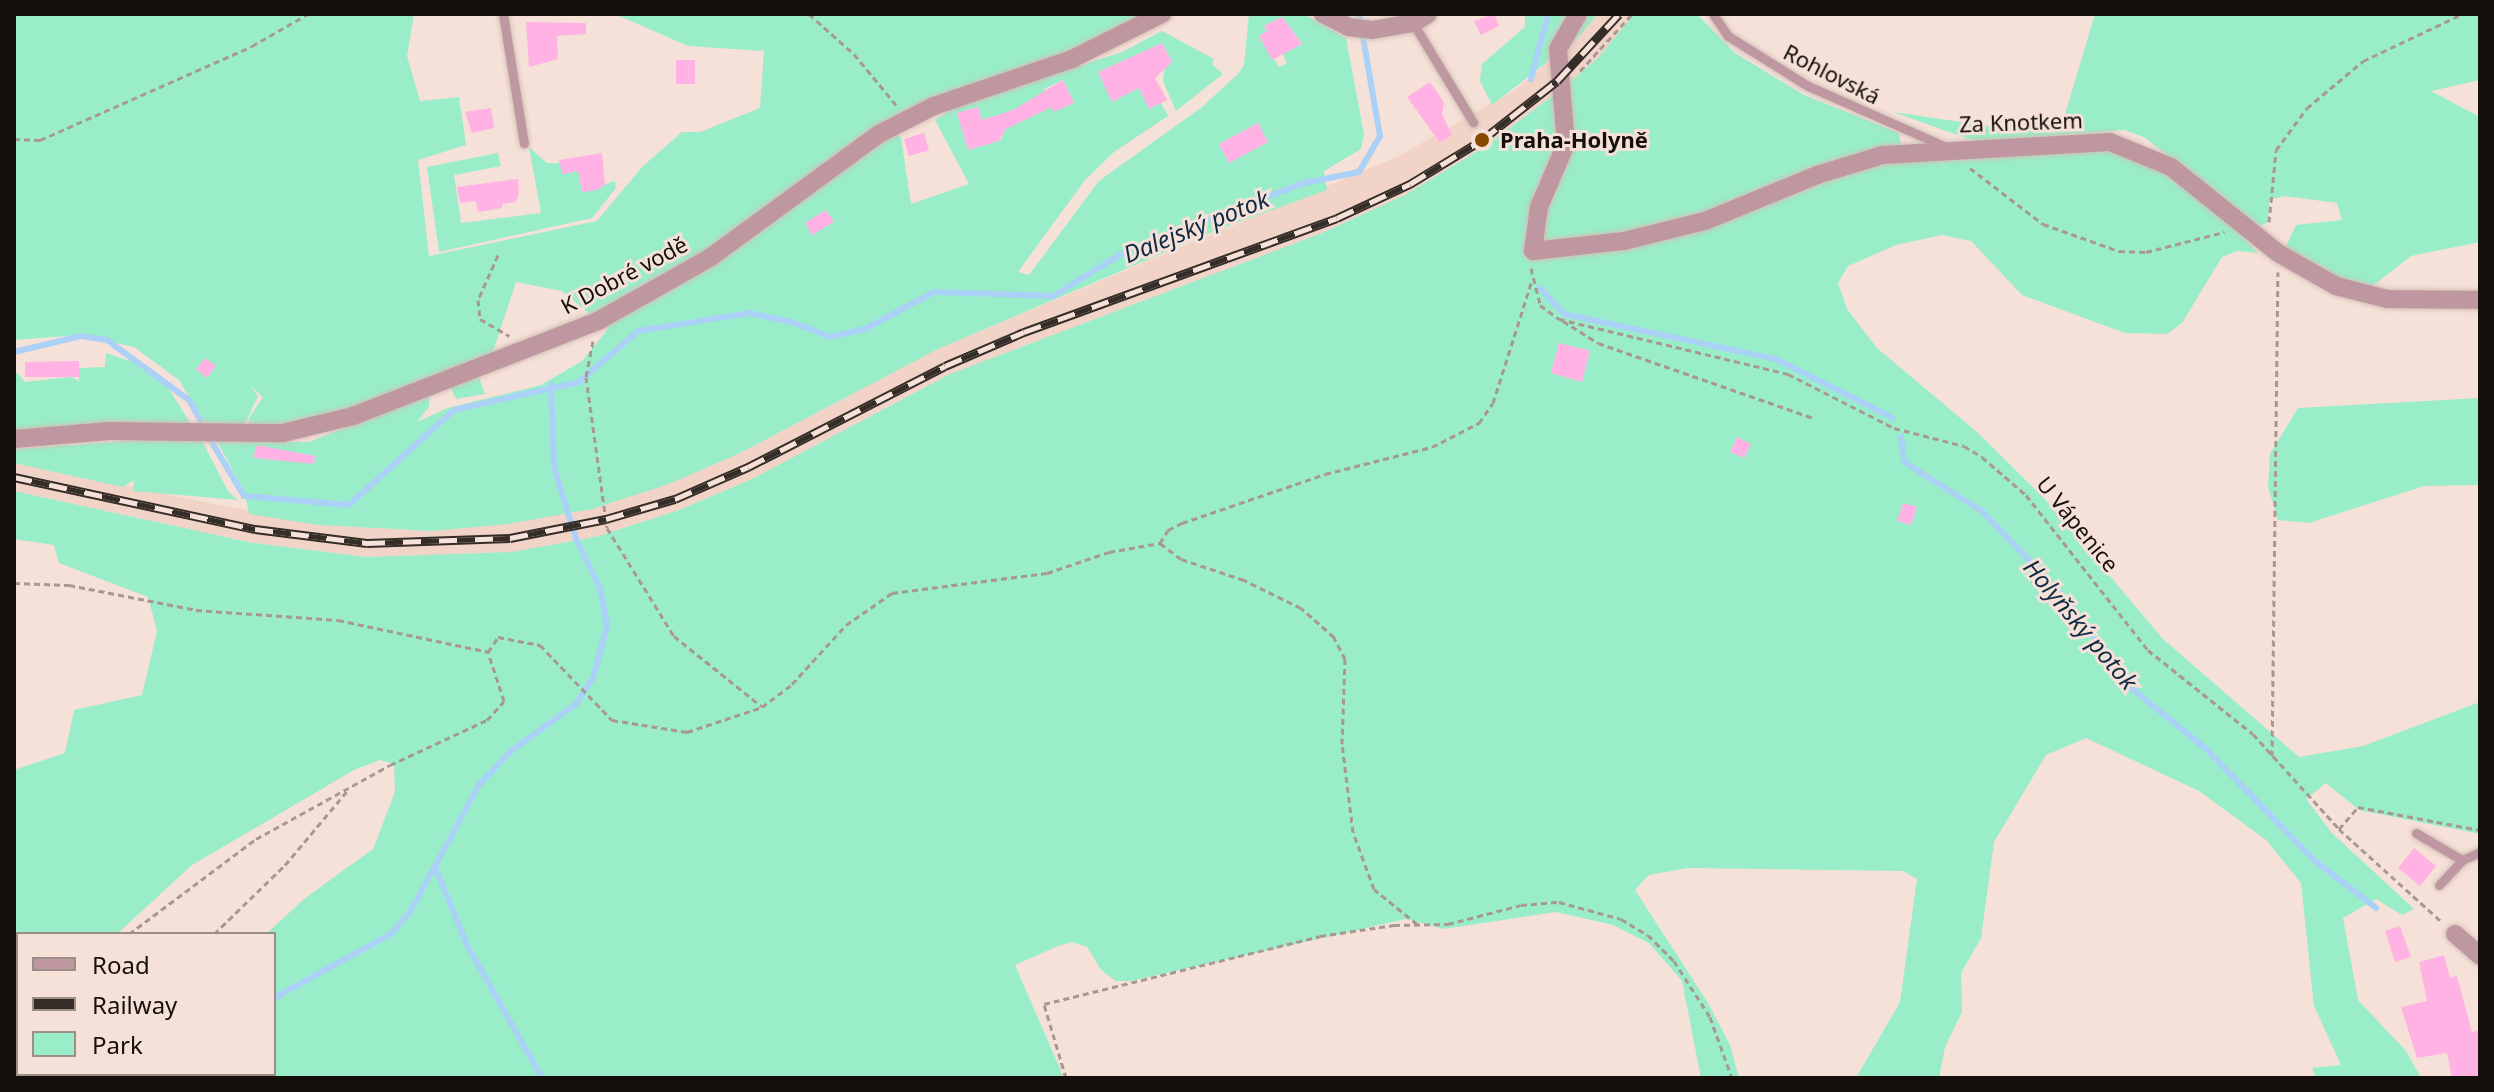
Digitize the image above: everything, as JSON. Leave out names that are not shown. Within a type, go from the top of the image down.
[{"type":"street","name":"K Dobré vodě","points":[[14,439],[109,431],[298,431],[353,416],[598,321],[711,257],[879,134],[908,119],[1072,59],[1162,14]]},
{"type":"street","points":[[1323,14],[1348,27],[1372,30],[1420,18]]},
{"type":"street","points":[[1533,251],[1539,207],[1566,144],[1558,88],[1558,49],[1578,14]]},
{"type":"street","name":"Za Knotkem","points":[[1533,251],[1624,241],[1705,221],[1830,171],[1883,155],[1949,148],[2110,142],[2171,167],[2278,253],[2336,286],[2387,299],[2480,300]]},
{"type":"street","points":[[2455,934],[2480,956]]},
{"type":"lane","points":[[503,14],[524,143]]},
{"type":"lane","name":"Rohlovská","points":[[1713,14],[1728,36],[1808,86],[1949,148]]},
{"type":"lane","points":[[1420,18],[1473,122]]},
{"type":"lane","points":[[2416,833],[2462,860]]},
{"type":"lane","points":[[2439,885],[2462,860],[2480,852]]},
{"type":"path","points":[[14,139],[40,140],[252,46],[308,14]]},
{"type":"path","points":[[809,14],[854,54],[908,119]]},
{"type":"path","points":[[1558,88],[1597,56],[1632,14]]},
{"type":"path","points":[[2272,756],[2278,253],[2269,230],[2276,150],[2284,133],[2363,61],[2462,14]]},
{"type":"path","points":[[1949,148],[2043,224],[2119,251],[2146,252],[2209,238],[2242,224]]},
{"type":"path","points":[[1160,543],[1168,530],[1182,523],[1325,474],[1432,447],[1479,423],[1493,403],[1531,283],[1533,251]]},
{"type":"path","points":[[498,255],[478,300],[480,319],[530,346]]},
{"type":"path","points":[[1531,283],[1540,305],[1598,343],[1813,418]]},
{"type":"path","name":"U Vápenice","points":[[1559,319],[1788,374],[1894,428],[1973,451],[2026,495],[2148,650],[2253,734],[2339,829],[2455,934]]},
{"type":"path","points":[[598,321],[586,377],[607,528],[674,636],[704,666],[762,707]]},
{"type":"path","points":[[488,652],[498,637],[540,645],[612,720],[687,732],[762,707],[792,684],[846,625],[892,593],[1047,573],[1109,552],[1160,543],[1181,559],[1244,580],[1301,608],[1334,637],[1345,659],[1342,744],[1353,832],[1374,889],[1417,924]]},
{"type":"path","points":[[14,583],[69,585],[196,610],[338,620],[488,652]]},
{"type":"path","points":[[131,932],[208,870],[351,786],[487,720],[504,701],[488,652]]},
{"type":"path","points":[[216,932],[285,865],[351,786]]},
{"type":"path","points":[[2339,829],[2358,807],[2480,830]]},
{"type":"path","points":[[1066,1078],[1044,1004],[1320,936],[1417,924],[1448,924],[1521,905],[1559,902],[1621,919],[1648,935],[1674,961],[1710,1017],[1732,1078]]},
{"type":"shaded area","points":[[1598,14],[1634,14],[1598,58],[1565,86],[1486,146],[1405,195],[1322,233],[950,374],[752,479],[679,510],[599,536],[512,552],[366,557],[253,543],[14,491],[14,463],[318,525],[432,531],[592,509],[740,453],[938,349],[1399,156],[1513,91],[1578,38]]},
{"type":"green space","points":[[14,14],[414,14],[407,56],[420,101],[459,97],[466,145],[418,160],[429,256],[597,221],[643,166],[682,132],[700,132],[760,108],[764,51],[688,46],[615,14],[1162,14],[908,119],[757,234],[894,131],[901,138],[911,204],[969,184],[935,120],[958,105],[1122,52],[1162,31],[1214,59],[1212,64],[1223,74],[1176,111],[1163,81],[1165,66],[1172,62],[1162,43],[1136,57],[1168,116],[1114,152],[1085,180],[1018,272],[1029,275],[1099,181],[1202,107],[1238,74],[1244,65],[1249,14],[1304,14],[1346,38],[1364,134],[1361,149],[1324,171],[1327,190],[1220,229],[938,349],[740,453],[669,484],[592,509],[508,524],[432,531],[318,525],[249,514],[245,493],[217,441],[309,442],[430,393],[429,407],[417,422],[448,408],[541,385],[582,361],[608,329],[562,291],[516,282],[490,360],[353,416],[247,433],[249,418],[263,397],[250,385],[258,396],[244,426],[209,428],[179,380],[134,347],[79,335],[14,340]],"holes":[[[1282,17],[1302,43],[1283,54],[1287,63],[1279,67],[1259,36],[1267,31],[1264,26]],[[1118,63],[1132,91],[1113,101],[1099,72]],[[1063,80],[1074,102],[1054,111],[1044,89]],[[978,107],[982,120],[994,116],[1003,134],[1001,140],[968,150],[957,113]],[[1258,123],[1268,143],[1262,140],[1229,163],[1219,144]]]},
{"type":"green space","points":[[1525,14],[1598,14],[1578,38],[1492,105],[1480,81],[1482,64],[1525,27]]},
{"type":"green space","points":[[1634,14],[1697,14],[1735,53],[1804,95],[1899,133],[1903,156],[2132,149],[2221,214],[2258,253],[2237,251],[2222,257],[2182,323],[2167,334],[2125,333],[2022,295],[1971,241],[1942,235],[1896,245],[1848,266],[1838,283],[1847,309],[1877,348],[1977,432],[2045,499],[2163,639],[2299,757],[2363,746],[2480,702],[2480,834],[2359,810],[2326,783],[2306,799],[2332,833],[2414,909],[2402,915],[2376,899],[2343,918],[2358,1000],[2406,1051],[2421,1078],[2316,1078],[2312,1068],[2341,1065],[2314,1006],[2301,883],[2266,840],[2199,791],[2086,738],[2046,755],[1994,842],[1981,938],[1961,973],[1962,1012],[1945,1047],[1939,1078],[1856,1078],[1900,1002],[1917,879],[1903,871],[1688,868],[1649,875],[1635,890],[1708,1003],[1730,1045],[1739,1078],[1701,1078],[1682,981],[1649,943],[1613,925],[1556,912],[1444,929],[1406,919],[1131,981],[1116,981],[1101,970],[1087,947],[1072,942],[1058,946],[1015,965],[1064,1078],[38,1078],[276,1076],[276,932],[268,932],[304,899],[373,849],[395,792],[394,764],[380,760],[354,770],[192,865],[119,932],[16,932],[14,1002],[14,770],[65,753],[74,710],[142,695],[157,631],[148,597],[59,563],[54,545],[14,539],[14,491],[253,543],[366,557],[512,552],[599,536],[679,510],[752,479],[950,374],[1322,233],[1405,195],[1486,146],[1598,58]],"holes":[[[1559,343],[1590,351],[1582,381],[1551,373]]]},
{"type":"green space","points":[[2095,14],[2480,14],[2480,80],[2431,91],[2480,117],[2480,242],[2411,256],[2370,288],[2305,266],[2286,246],[2296,225],[2342,220],[2337,203],[2285,196],[2269,200],[2268,222],[2259,227],[2144,137],[2124,130],[1977,142],[1893,112],[2002,128],[2063,121]]},
{"type":"green space","points":[[529,147],[547,163],[581,164],[583,192],[615,181],[616,188],[592,218],[439,252],[427,167],[498,153],[501,166],[454,175],[461,223],[541,213]]},
{"type":"green space","points":[[106,353],[136,363],[166,384],[192,426],[14,439],[14,370],[25,382],[71,377],[79,381],[79,368],[105,367]]},
{"type":"green space","points":[[477,372],[485,394],[456,399],[449,384]]},
{"type":"green space","points":[[2480,398],[2480,485],[2424,486],[2309,523],[2278,520],[2268,487],[2270,454],[2298,408]]},
{"type":"green space","points":[[139,440],[202,441],[228,491],[238,500],[133,491],[134,480],[123,487],[14,463],[14,449]]},
{"type":"building","points":[[1494,14],[1499,26],[1481,35],[1474,21]]},
{"type":"building","points":[[1282,17],[1302,44],[1272,60],[1259,36],[1267,31],[1264,26]]},
{"type":"building","points":[[526,22],[586,23],[586,34],[557,36],[558,59],[529,67]]},
{"type":"building","points":[[1162,43],[1172,62],[1155,78],[1167,100],[1149,109],[1139,88],[1112,102],[1098,72]]},
{"type":"building","points":[[676,60],[695,60],[695,84],[676,84]]},
{"type":"building","points":[[1063,80],[1074,103],[1054,112],[1052,107],[1006,129],[999,141],[968,150],[957,113],[978,107],[982,120],[1013,110]]},
{"type":"building","points":[[1430,82],[1444,102],[1442,114],[1452,135],[1440,143],[1407,97]]},
{"type":"building","points":[[491,108],[494,128],[472,133],[465,112]]},
{"type":"building","points":[[1258,123],[1268,142],[1229,163],[1219,144]]},
{"type":"building","points":[[924,133],[929,150],[909,156],[904,139]]},
{"type":"building","points":[[602,153],[605,185],[597,190],[582,192],[578,171],[562,174],[559,160]]},
{"type":"building","points":[[518,179],[519,195],[515,202],[502,204],[502,208],[478,212],[476,201],[460,203],[457,187]]},
{"type":"building","points":[[826,210],[834,222],[812,235],[805,223]]},
{"type":"building","points":[[1559,343],[1590,351],[1582,382],[1551,373]]},
{"type":"building","points":[[205,358],[216,366],[207,378],[196,369]]},
{"type":"building","points":[[79,361],[79,377],[25,377],[25,362]]},
{"type":"building","points":[[1737,437],[1751,444],[1744,458],[1730,452]]},
{"type":"building","points":[[257,445],[315,456],[314,464],[253,458]]},
{"type":"building","points":[[1903,503],[1917,507],[1911,525],[1897,521]]},
{"type":"building","points":[[2414,848],[2436,866],[2420,886],[2398,868]]},
{"type":"building","points":[[2400,926],[2411,957],[2395,962],[2385,931]]},
{"type":"building","points":[[2444,955],[2450,978],[2457,976],[2472,1032],[2480,1030],[2480,1078],[2452,1078],[2447,1053],[2417,1058],[2401,1007],[2427,1001],[2419,962]]},
{"type":"waterway","name":"Dalejský potok","points":[[211,441],[244,496],[349,505],[454,410],[579,382],[638,331],[749,313],[792,322],[830,337],[865,329],[934,292],[1053,296],[1131,248],[1304,183],[1359,172],[1380,136],[1359,14]]},
{"type":"waterway","name":"Holyňský potok","points":[[1531,79],[1548,14]]},
{"type":"waterway","name":"Holyňský potok","points":[[1540,288],[1564,314],[1776,359],[1893,418]]},
{"type":"waterway","name":"Dalejský potok","points":[[14,352],[81,336],[107,340],[189,400],[201,422]]},
{"type":"waterway","points":[[276,997],[391,934],[410,912],[479,785],[511,751],[576,704],[593,678],[607,626],[600,588],[576,539],[554,467],[551,385]]},
{"type":"waterway","name":"Holyňský potok","points":[[1901,437],[1904,462],[1983,512],[2062,595],[2131,688],[2206,749],[2315,861],[2376,908]]},
{"type":"waterway","points":[[435,867],[467,945],[542,1078]]},
{"type":"railway","points":[[14,477],[255,529],[367,543],[510,538],[606,519],[675,499],[748,467],[945,366],[1024,332],[1337,218],[1410,184],[1482,140],[1557,81],[1619,14]]},
{"type":"place","name":"Praha-Holyně","points":[[1482,140]]}]
